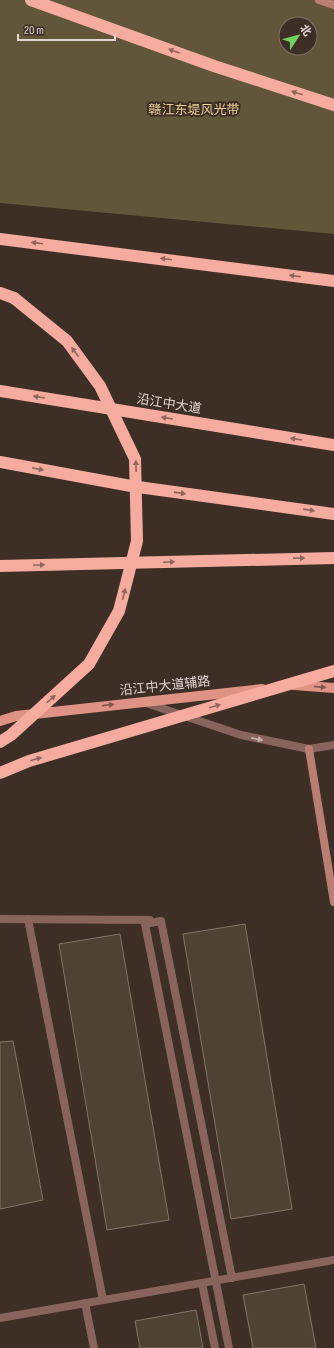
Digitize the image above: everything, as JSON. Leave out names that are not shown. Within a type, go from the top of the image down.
[{"type":"highway","points":[[31,0],[214,66],[334,106]]},
{"type":"highway","points":[[0,238],[334,281]]},
{"type":"highway","points":[[0,293],[14,298],[67,341],[100,386],[135,459],[137,541],[119,611],[89,664],[11,735],[0,742]]},
{"type":"highway","name":"沿江中大道","points":[[0,391],[334,445]]},
{"type":"highway","points":[[0,462],[131,486],[334,514]]},
{"type":"highway","points":[[0,566],[334,558]]},
{"type":"highway","points":[[0,773],[29,761],[334,671]]},
{"type":"main road","name":"沿江中大道辅路","points":[[0,721],[16,716],[299,685],[334,688]]},
{"type":"street","points":[[319,0],[334,5]]},
{"type":"street","points":[[140,702],[241,735],[309,749],[334,745]]},
{"type":"street","points":[[309,749],[334,902]]},
{"type":"street","points":[[0,919],[161,920]]},
{"type":"street","points":[[28,919],[103,1300]]},
{"type":"street","points":[[161,920],[232,1278]]},
{"type":"street","points":[[161,920],[145,924],[229,1348]]},
{"type":"street","points":[[0,1318],[334,1260]]},
{"type":"street","points":[[202,1283],[215,1348]]},
{"type":"street","points":[[85,1303],[94,1348]]},
{"type":"green space","name":"赣江东堤风光带","points":[[0,0],[334,0],[334,234],[0,203]]},
{"type":"building","points":[[245,924],[292,1209],[231,1219],[183,934]]},
{"type":"building","points":[[120,934],[169,1220],[107,1230],[59,944]]},
{"type":"building","points":[[13,1041],[43,1200],[0,1209],[0,1042]]},
{"type":"building","points":[[304,1284],[316,1348],[253,1348],[243,1295]]},
{"type":"building","points":[[196,1310],[203,1348],[140,1348],[135,1321]]}]
